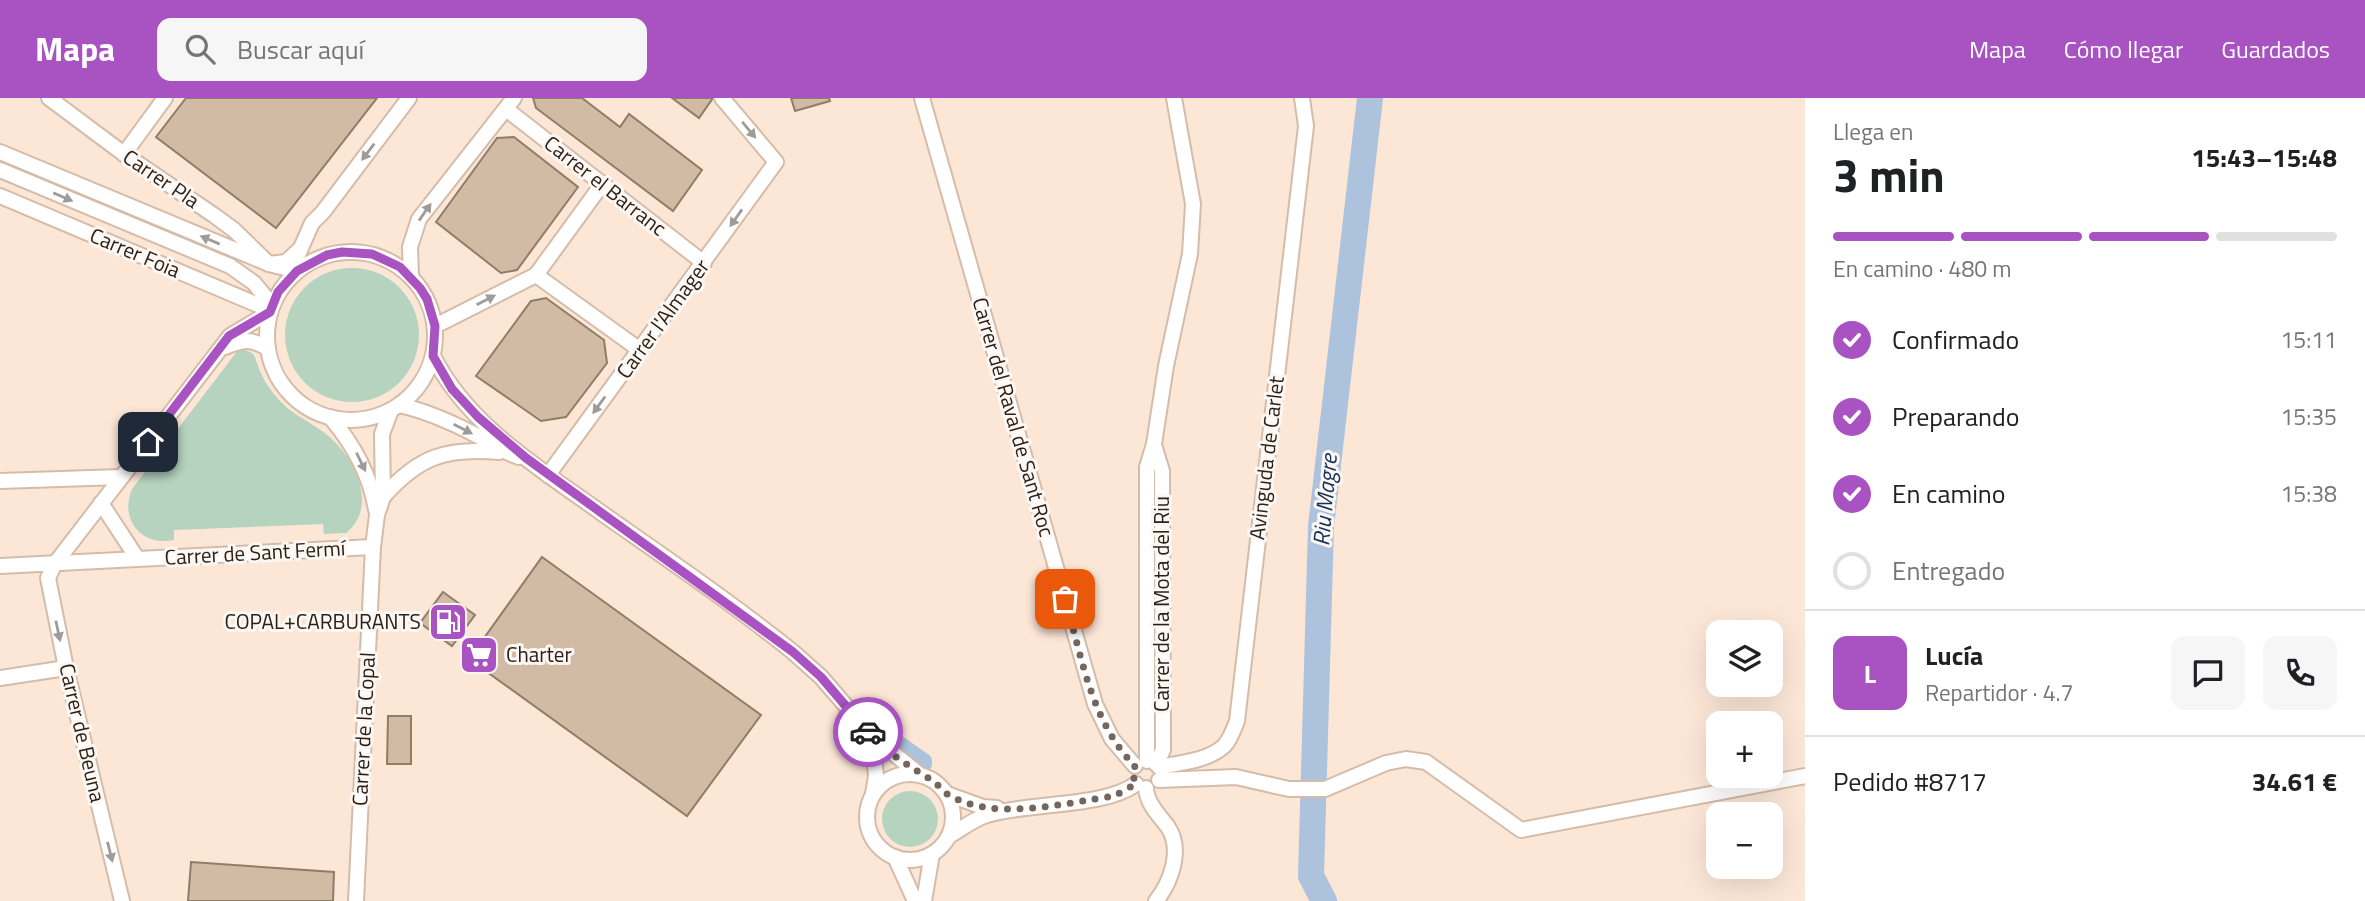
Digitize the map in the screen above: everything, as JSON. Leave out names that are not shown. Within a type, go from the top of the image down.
[{"type":"street","name":"Carrer Pla","points":[[49,98],[234,230],[269,264]]},
{"type":"street","points":[[124,154],[165,98]]},
{"type":"street","points":[[298,270],[299,250],[312,223],[409,98]]},
{"type":"street","name":"Carrer l'Almager","points":[[548,475],[776,162],[722,98]]},
{"type":"street","name":"Carrer del Raval de Sant Roc","points":[[922,98],[1095,704],[1112,739],[1151,768]]},
{"type":"street","name":"Avinguda de Carlet","points":[[1151,768],[1214,752],[1223,746],[1237,721],[1306,127],[1302,98]]},
{"type":"street","name":"Carrer de la Mota del Riu","points":[[1141,786],[1132,773],[1151,768],[1163,750],[1162,471],[1154,444],[1166,366],[1190,254],[1193,204],[1175,100]]},
{"type":"street","points":[[411,277],[410,247],[419,219],[510,103]]},
{"type":"street","name":"Carrer el Barranc","points":[[510,103],[603,183],[705,263]]},
{"type":"street","points":[[0,152],[269,264],[298,270]]},
{"type":"street","points":[[0,170],[230,266],[254,283],[271,309]]},
{"type":"street","points":[[435,326],[536,275],[603,183]]},
{"type":"street","name":"Carrer Foia","points":[[0,196],[271,309]]},
{"type":"street","points":[[269,264],[286,262],[299,250]]},
{"type":"street","points":[[357,252],[386,259],[411,277],[427,299],[435,326],[433,356],[421,384],[395,408],[361,420],[330,417],[300,403],[288,392],[271,364],[267,348],[267,324],[278,292],[298,270],[327,255],[357,252]]},
{"type":"street","points":[[536,275],[640,350]]},
{"type":"street","points":[[54,565],[217,350],[229,336],[271,309]]},
{"type":"street","points":[[217,350],[243,339],[254,340],[267,348]]},
{"type":"street","points":[[433,356],[464,404],[526,458],[793,652],[821,677],[872,736],[920,775],[930,779],[947,794],[983,807],[1013,809]]},
{"type":"street","points":[[395,408],[431,413],[503,452],[526,458]]},
{"type":"street","name":"Carrer de la Copal","points":[[356,901],[373,547],[377,515],[383,497],[382,434],[395,408]]},
{"type":"street","name":"Carrer de la Copal","points":[[330,417],[353,446],[362,463],[374,497],[377,515]]},
{"type":"street","name":"Carrer de la Copal","points":[[383,497],[407,472],[431,458],[459,451],[503,452]]},
{"type":"street","points":[[0,481],[121,477]]},
{"type":"street","name":"Carrer de Sant Fermí","points":[[101,503],[137,558]]},
{"type":"street","name":"Carrer de Sant Fermí","points":[[0,566],[373,547]]},
{"type":"street","name":"Carrer de Beuna","points":[[54,565],[48,578],[66,668],[122,901]]},
{"type":"street","points":[[0,678],[66,668]]},
{"type":"street","points":[[872,736],[876,776],[867,819],[869,831],[884,851],[907,860],[920,859],[942,846],[949,836],[953,822],[947,794]]},
{"type":"street","points":[[949,836],[984,816],[1013,809],[1114,796],[1141,786],[1154,786],[1151,768],[1236,777],[1296,790],[1325,789],[1386,764],[1406,759],[1426,762],[1521,830],[1805,776]]},
{"type":"street","points":[[873,795],[893,778],[906,774],[920,775]]},
{"type":"street","points":[[1141,786],[1170,831],[1175,859],[1169,884],[1156,901]]},
{"type":"street","points":[[924,901],[932,854]]},
{"type":"street","points":[[895,857],[915,901]]},
{"type":"green space","points":[[352,268],[378,273],[400,287],[414,309],[419,335],[414,361],[400,383],[378,397],[352,402],[326,397],[304,383],[290,361],[285,335],[290,309],[304,287],[326,273]]},
{"type":"green space","points":[[243,349],[255,357],[266,382],[282,403],[327,435],[346,456],[354,469],[362,496],[361,510],[356,522],[346,533],[324,534],[323,524],[174,530],[174,540],[162,541],[143,535],[131,521],[129,500],[132,489],[238,350]]},
{"type":"green space","points":[[904,791],[916,791],[930,799],[938,813],[936,830],[930,839],[916,847],[904,847],[887,835],[882,825],[882,813],[894,796]]},
{"type":"building","points":[[186,98],[377,98],[276,228],[156,137]]},
{"type":"building","points":[[533,98],[582,98],[620,127],[629,114],[702,170],[673,211],[536,108]]},
{"type":"building","points":[[672,98],[713,98],[699,118]]},
{"type":"building","points":[[791,98],[829,98],[830,101],[795,111]]},
{"type":"building","points":[[514,137],[578,187],[517,270],[501,273],[436,222],[497,138]]},
{"type":"building","points":[[546,298],[604,340],[607,363],[566,417],[541,421],[476,376],[531,301]]},
{"type":"building","points":[[542,557],[761,715],[687,816],[469,659]]},
{"type":"building","points":[[443,592],[475,615],[452,646],[420,623]]},
{"type":"building","points":[[388,716],[411,716],[411,764],[387,764]]},
{"type":"building","points":[[191,862],[334,872],[333,901],[188,901]]},
{"type":"waterway","name":"Riu Magre","points":[[1324,901],[1311,876],[1321,526],[1370,98]]},
{"type":"waterway","points":[[888,736],[924,761],[924,764]]},
{"type":"way so far","points":[[868,732],[947,794],[983,807],[1013,809],[1114,796],[1129,789],[1136,784],[1132,773],[1135,766],[1112,739],[1095,704],[1065,599]]},
{"type":"place","name":"COPAL+CARBURANTS","points":[[448,622]]},
{"type":"place","name":"Charter","points":[[479,655]]},
{"type":"route","points":[[148,442],[229,336],[270,312],[278,292],[297,271],[312,261],[342,252],[372,254],[386,259],[411,277],[427,299],[435,326],[433,356],[464,404],[526,458],[793,652],[821,677],[868,732]]}]
